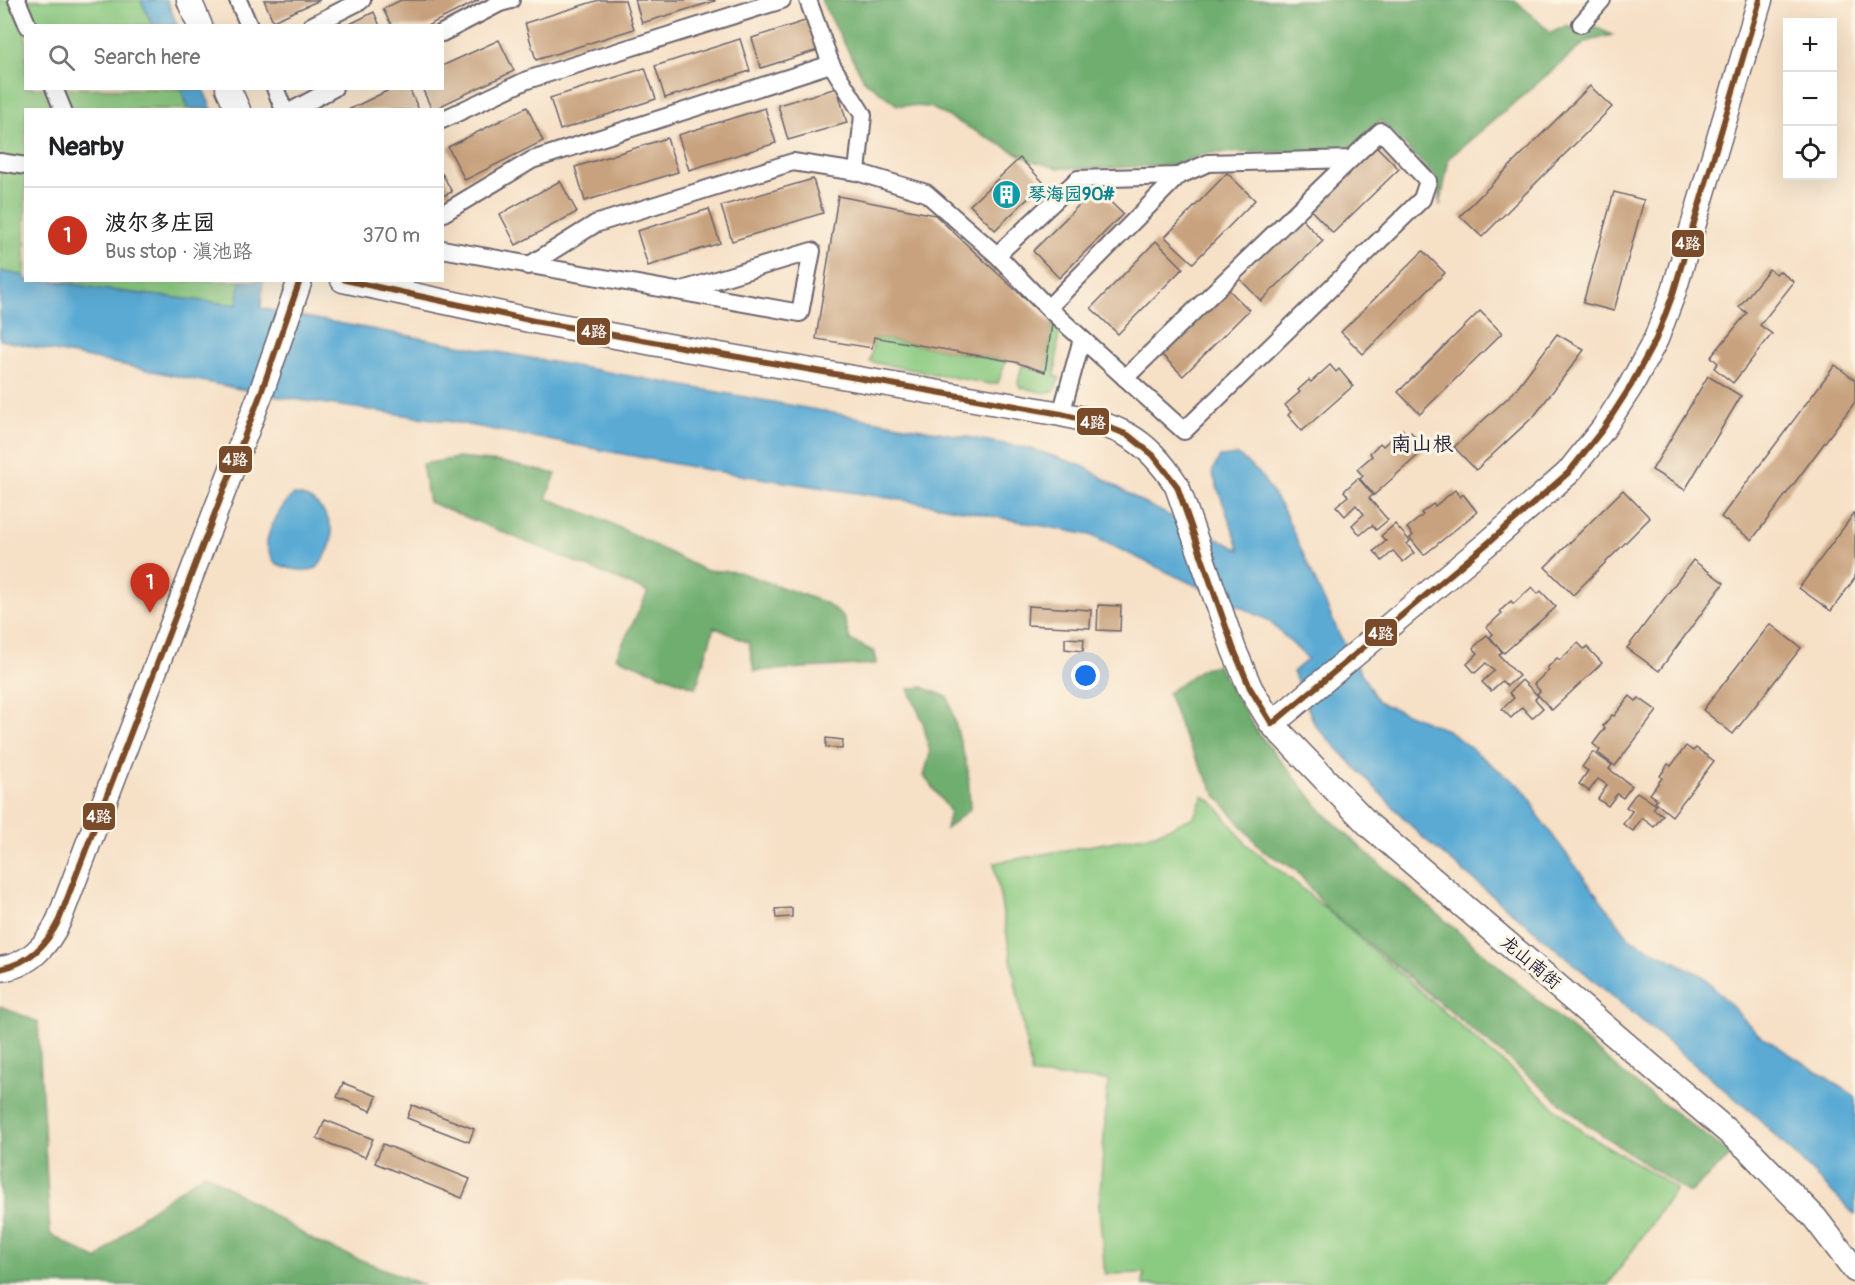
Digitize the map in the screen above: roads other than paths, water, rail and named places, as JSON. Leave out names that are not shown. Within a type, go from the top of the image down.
[{"type":"street","points":[[17,0],[27,24]]},
{"type":"street","points":[[189,0],[200,24]]},
{"type":"street","points":[[238,0],[248,24]]},
{"type":"street","points":[[315,24],[362,0]]},
{"type":"street","points":[[444,32],[500,3],[511,0]]},
{"type":"street","points":[[444,119],[527,80],[782,0]]},
{"type":"street","points":[[808,0],[831,64],[863,115],[857,172]]},
{"type":"street","points":[[1581,24],[1602,0]]},
{"type":"street","points":[[1272,724],[1568,473],[1603,429],[1630,387],[1656,339],[1673,294],[1760,0]]},
{"type":"street","points":[[444,213],[532,160],[831,64]]},
{"type":"street","points":[[55,90],[62,108]]},
{"type":"street","points":[[229,90],[237,108]]},
{"type":"street","points":[[276,90],[283,108]]},
{"type":"street","points":[[297,108],[330,90]]},
{"type":"street","points":[[528,266],[595,224],[793,162],[857,172],[926,193],[997,255],[1048,308],[1125,378],[1184,431],[1422,199],[1428,181],[1381,130],[1125,378]]},
{"type":"street","points":[[997,255],[1078,179],[1178,176],[1208,163],[1351,159]]},
{"type":"street","points":[[0,162],[24,166]]},
{"type":"street","points":[[1048,308],[1178,176]]},
{"type":"street","points":[[444,249],[800,313],[812,251],[679,291]]},
{"type":"street","points":[[0,969],[17,964],[37,952],[53,935],[261,393],[299,282]]},
{"type":"street","points":[[352,282],[534,321],[1061,414],[1082,339]]},
{"type":"street","name":"龙山南街","points":[[1061,414],[1103,423],[1124,432],[1145,446],[1163,465],[1177,486],[1230,638],[1250,688],[1272,724],[1370,826],[1747,1148],[1815,1218],[1855,1270]]},
{"type":"water","points":[[141,0],[167,0],[177,24],[152,24]]},
{"type":"water","points":[[181,90],[203,90],[212,108],[189,108]]},
{"type":"water","points":[[0,271],[24,276],[24,282],[59,282],[237,305],[240,282],[263,282],[261,308],[1032,449],[1083,466],[1142,502],[1240,550],[1212,472],[1220,457],[1238,455],[1260,474],[1284,511],[1339,634],[1378,702],[1447,730],[1522,788],[1532,801],[1538,816],[1630,939],[1703,976],[1758,1034],[1855,1096],[1855,1215],[1756,1116],[1421,836],[1315,725],[1293,672],[1308,659],[1268,620],[1090,535],[940,506],[708,470],[453,422],[279,397],[0,340]]},
{"type":"water","points":[[293,495],[309,499],[316,504],[323,510],[330,526],[331,543],[317,568],[290,569],[275,563],[267,545],[267,539],[276,518]]},
{"type":"place","name":"琴海园90#","points":[[1007,194]]},
{"type":"place","name":"波尔多庄园","points":[[150,613]]},
{"type":"district","name":"南山根","points":[[1422,444]]}]
